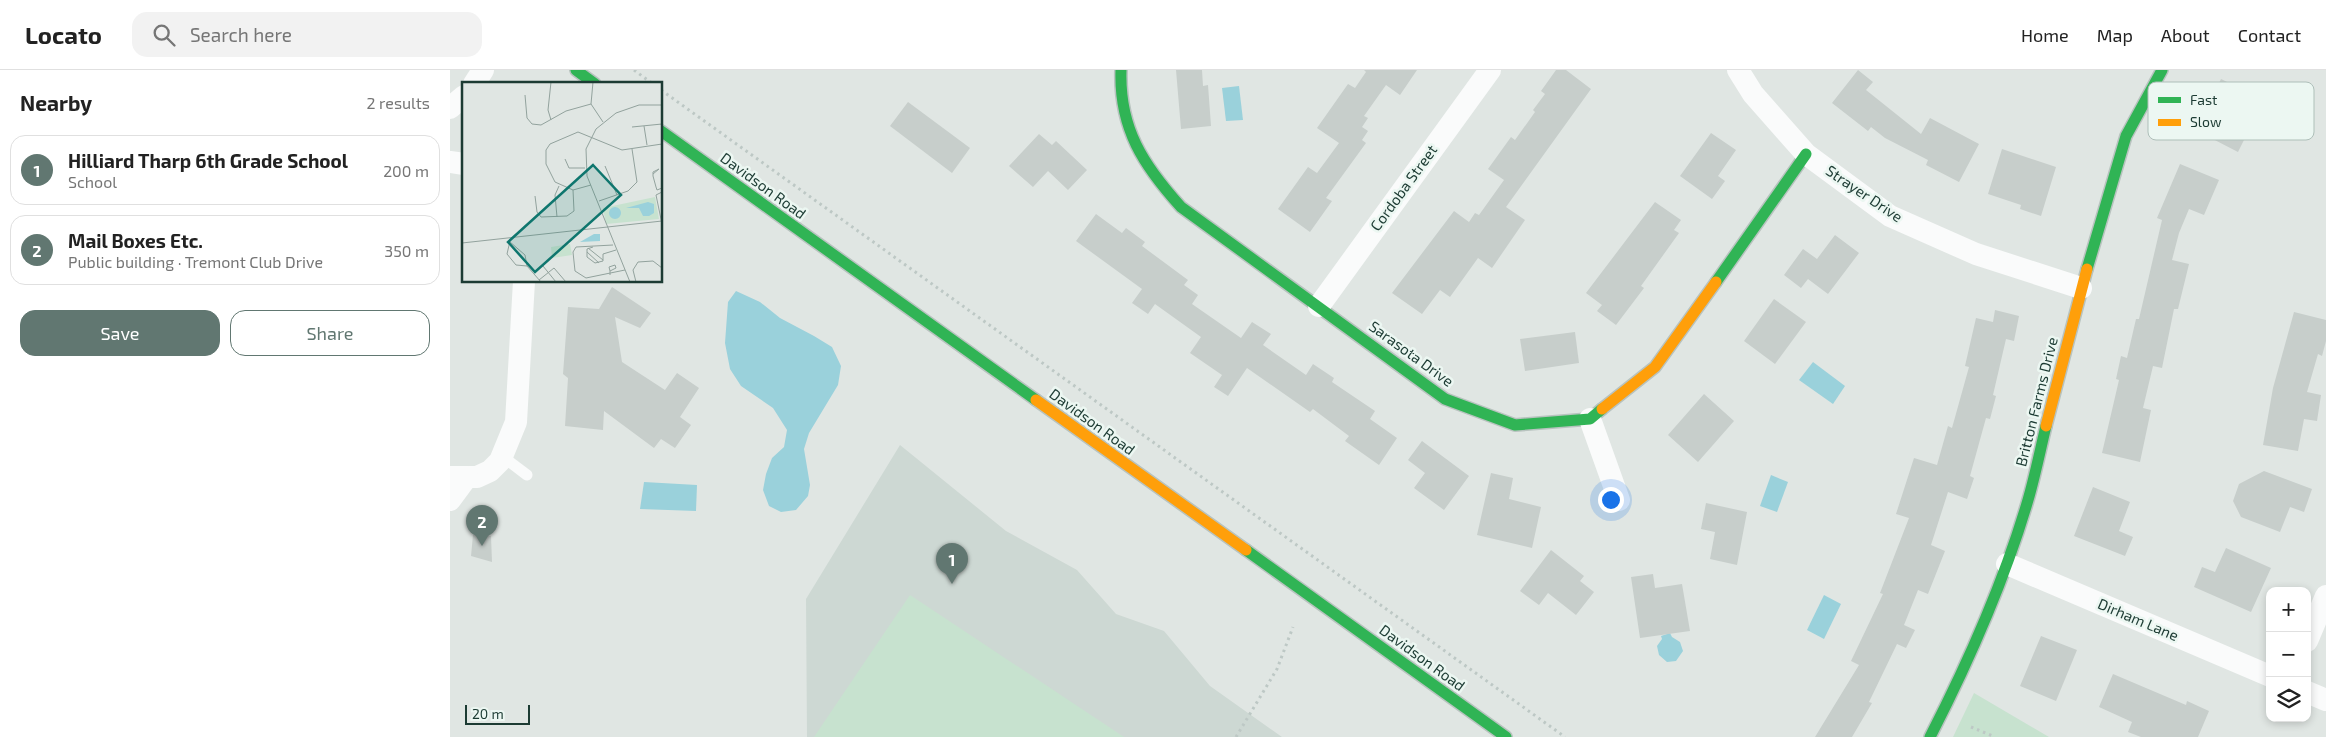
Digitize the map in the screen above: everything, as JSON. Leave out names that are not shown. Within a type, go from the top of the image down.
[{"type":"street","points":[[475,82],[483,70]]},
{"type":"street","points":[[576,70],[592,82]]},
{"type":"street","name":"Sarasota Drive","points":[[1121,70],[1122,99],[1128,127],[1138,152],[1159,184],[1181,207],[1446,398],[1515,425],[1590,419]]},
{"type":"street","name":"Cordoba Street","points":[[1319,306],[1490,70]]},
{"type":"street","name":"Strayer Drive","points":[[1738,70],[1753,94],[1806,154],[1890,216],[1976,254],[2081,288]]},
{"type":"street","name":"Britton Farms Drive","points":[[2155,82],[2162,70]]},
{"type":"street","name":"Britton Farms Drive","points":[[1930,737],[1960,679],[2007,564],[2028,500],[2081,288],[2126,136],[2148,96]]},
{"type":"street","points":[[450,108],[462,98]]},
{"type":"street","name":"Davidson Road","points":[[662,132],[1506,737]]},
{"type":"street","points":[[1619,500],[1590,419],[1655,367],[1806,154]]},
{"type":"street","points":[[450,500],[458,477],[477,477],[490,471],[502,456],[516,422],[524,282]]},
{"type":"street","name":"Dirham Lane","points":[[2007,564],[2266,674]]},
{"type":"street","points":[[2311,632],[2326,596]]},
{"type":"street","points":[[2311,694],[2326,700]]},
{"type":"lane","points":[[502,456],[527,475]]},
{"type":"path","points":[[634,70],[650,82]]},
{"type":"path","points":[[662,91],[1565,737]]},
{"type":"path","points":[[1236,737],[1277,669],[1293,626]]},
{"type":"path","points":[[1971,726],[1995,737]]},
{"type":"shaded area","points":[[900,445],[1006,531],[1077,570],[1116,614],[1164,631],[1210,686],[1282,737],[807,737],[806,599]]},
{"type":"green space","points":[[910,595],[1124,737],[814,737]]},
{"type":"green space","points":[[1974,693],[2049,737],[1953,737]]},
{"type":"water","points":[[1239,86],[1243,120],[1226,121],[1222,88]]},
{"type":"water","points":[[736,291],[760,302],[780,318],[832,347],[841,366],[838,385],[809,433],[804,449],[810,485],[808,496],[796,510],[781,512],[769,506],[763,490],[772,458],[784,447],[787,430],[773,408],[741,386],[730,369],[725,343],[728,302]]},
{"type":"water","points":[[1813,362],[1845,386],[1833,404],[1799,380]]},
{"type":"water","points":[[1771,475],[1788,482],[1777,512],[1760,506]]},
{"type":"water","points":[[644,482],[697,485],[696,511],[640,509]]},
{"type":"water","points":[[1824,595],[1841,604],[1824,639],[1807,630]]},
{"type":"water","points":[[1670,633],[1672,637],[1680,642],[1683,651],[1676,661],[1667,662],[1659,655],[1657,646],[1662,639],[1661,636]]},
{"type":"building","points":[[1176,70],[1202,70],[1203,86],[1208,85],[1211,126],[1181,129]]},
{"type":"building","points":[[1364,70],[1417,70],[1400,95],[1386,85],[1364,116],[1368,118],[1362,127],[1368,131],[1362,140],[1366,143],[1326,198],[1332,201],[1310,232],[1278,209],[1308,167],[1317,173],[1339,143],[1317,128],[1348,84],[1355,88],[1366,72]]},
{"type":"building","points":[[1556,70],[1566,70],[1591,89],[1506,207],[1525,220],[1492,268],[1478,258],[1450,297],[1440,290],[1422,314],[1392,293],[1454,211],[1469,222],[1475,213],[1479,215],[1504,180],[1488,169],[1511,137],[1515,140],[1535,112],[1533,110],[1545,94],[1541,91]]},
{"type":"building","points":[[1858,70],[1873,82],[1866,90],[1921,134],[1930,118],[1979,144],[1959,182],[1926,165],[1928,160],[1885,138],[1871,127],[1868,131],[1832,103]]},
{"type":"building","points":[[908,102],[970,148],[952,173],[890,126]]},
{"type":"building","points":[[1711,133],[1736,150],[1718,176],[1725,181],[1712,199],[1680,176]]},
{"type":"building","points":[[1039,134],[1052,145],[1056,141],[1087,170],[1068,190],[1048,171],[1033,187],[1009,166]]},
{"type":"building","points":[[2215,140],[2244,140],[2238,152]]},
{"type":"building","points":[[2002,149],[2056,167],[2041,216],[2020,209],[2021,205],[1988,194]]},
{"type":"building","points":[[2180,164],[2219,180],[2204,215],[2189,209],[2179,233],[2172,260],[2189,264],[2178,309],[2174,309],[2162,368],[2153,366],[2143,408],[2151,410],[2140,462],[2102,453],[2119,380],[2116,379],[2121,356],[2127,358],[2136,319],[2139,319],[2162,220],[2157,218]]},
{"type":"building","points":[[1655,202],[1681,220],[1674,230],[1679,233],[1641,286],[1644,288],[1616,325],[1597,311],[1602,305],[1586,293]]},
{"type":"building","points":[[1096,214],[1122,233],[1126,228],[1145,242],[1142,246],[1188,280],[1184,285],[1198,295],[1192,304],[1241,338],[1252,322],[1271,334],[1263,345],[1306,375],[1313,364],[1334,378],[1332,382],[1375,411],[1370,419],[1397,438],[1379,465],[1345,441],[1349,436],[1313,409],[1310,412],[1247,368],[1228,396],[1214,387],[1222,375],[1190,353],[1201,337],[1155,304],[1148,314],[1132,303],[1142,289],[1076,241]]},
{"type":"building","points":[[1835,235],[1859,253],[1828,294],[1808,279],[1801,288],[1784,275],[1803,249],[1817,259]]},
{"type":"building","points":[[612,287],[651,313],[640,328],[615,317],[622,362],[665,390],[677,373],[699,388],[680,417],[691,425],[675,448],[661,439],[654,448],[604,411],[603,430],[565,426],[568,378],[563,374],[568,307],[599,309]]},
{"type":"building","points":[[1774,299],[1806,322],[1775,364],[1744,341]]},
{"type":"building","points":[[1995,310],[2019,316],[2014,341],[2006,339],[1993,395],[1996,396],[1990,419],[1986,418],[1970,476],[1974,478],[1967,499],[1948,492],[1931,545],[1945,551],[1928,594],[1918,590],[1904,625],[1915,630],[1906,648],[1897,644],[1869,702],[1872,703],[1852,737],[1815,737],[1859,665],[1851,661],[1883,594],[1880,593],[1909,518],[1896,514],[1914,458],[1937,465],[1948,426],[1952,428],[1969,367],[1965,366],[1976,318],[1993,322]]},
{"type":"building","points":[[2294,312],[2326,320],[2326,341],[2322,356],[2318,354],[2307,392],[2321,395],[2317,421],[2304,419],[2298,451],[2263,445],[2273,388]]},
{"type":"building","points":[[1575,332],[1579,363],[1525,371],[1520,339]]},
{"type":"building","points":[[1704,394],[1734,421],[1698,462],[1668,435]]},
{"type":"building","points":[[1422,441],[1469,476],[1444,510],[1414,488],[1425,473],[1408,460]]},
{"type":"building","points":[[2264,471],[2312,489],[2304,512],[2290,507],[2280,532],[2241,517],[2233,501],[2239,484]]},
{"type":"building","points":[[1491,473],[1513,478],[1509,499],[1541,507],[1532,548],[1477,535]]},
{"type":"building","points":[[2093,487],[2130,502],[2119,531],[2133,537],[2125,556],[2074,536]]},
{"type":"building","points":[[1706,503],[1747,512],[1737,565],[1710,559],[1715,532],[1701,529]]},
{"type":"building","points":[[473,535],[491,536],[492,562],[471,556]]},
{"type":"building","points":[[2226,548],[2271,568],[2251,612],[2194,587],[2202,567],[2215,572]]},
{"type":"building","points":[[1551,550],[1584,576],[1580,581],[1594,592],[1576,615],[1548,593],[1539,605],[1520,591]]},
{"type":"building","points":[[1653,574],[1655,588],[1682,584],[1690,631],[1640,638],[1631,577]]},
{"type":"building","points":[[2041,636],[2077,650],[2056,701],[2020,686]]},
{"type":"building","points":[[2113,674],[2186,705],[2187,701],[2209,711],[2198,737],[2141,737],[2128,732],[2132,722],[2099,707]]},
{"type":"traffic: fast","points":[[576,70],[592,82]]},
{"type":"traffic: fast","points":[[1121,70],[1121,91],[1124,110],[1136,144],[1155,176],[1181,207],[1445,399],[1515,425],[1590,419],[1602,409]]},
{"type":"traffic: fast","points":[[2155,82],[2162,70]]},
{"type":"traffic: fast","points":[[2087,269],[2126,136],[2148,96]]},
{"type":"traffic: fast","points":[[662,132],[1036,400]]},
{"type":"traffic: fast","points":[[1716,282],[1806,154]]},
{"type":"traffic: fast","points":[[1930,737],[1972,650],[1997,591],[2028,500],[2046,426]]},
{"type":"traffic: fast","points":[[1246,550],[1506,737]]},
{"type":"traffic: slow","points":[[2046,426],[2087,269]]},
{"type":"traffic: slow","points":[[1602,409],[1655,367],[1716,282]]},
{"type":"traffic: slow","points":[[1036,400],[1246,550]]},
{"type":"place","name":"Mail Boxes Etc.","points":[[482,546]]},
{"type":"place","name":"Hilliard Tharp 6th Grade School","points":[[952,584]]}]
